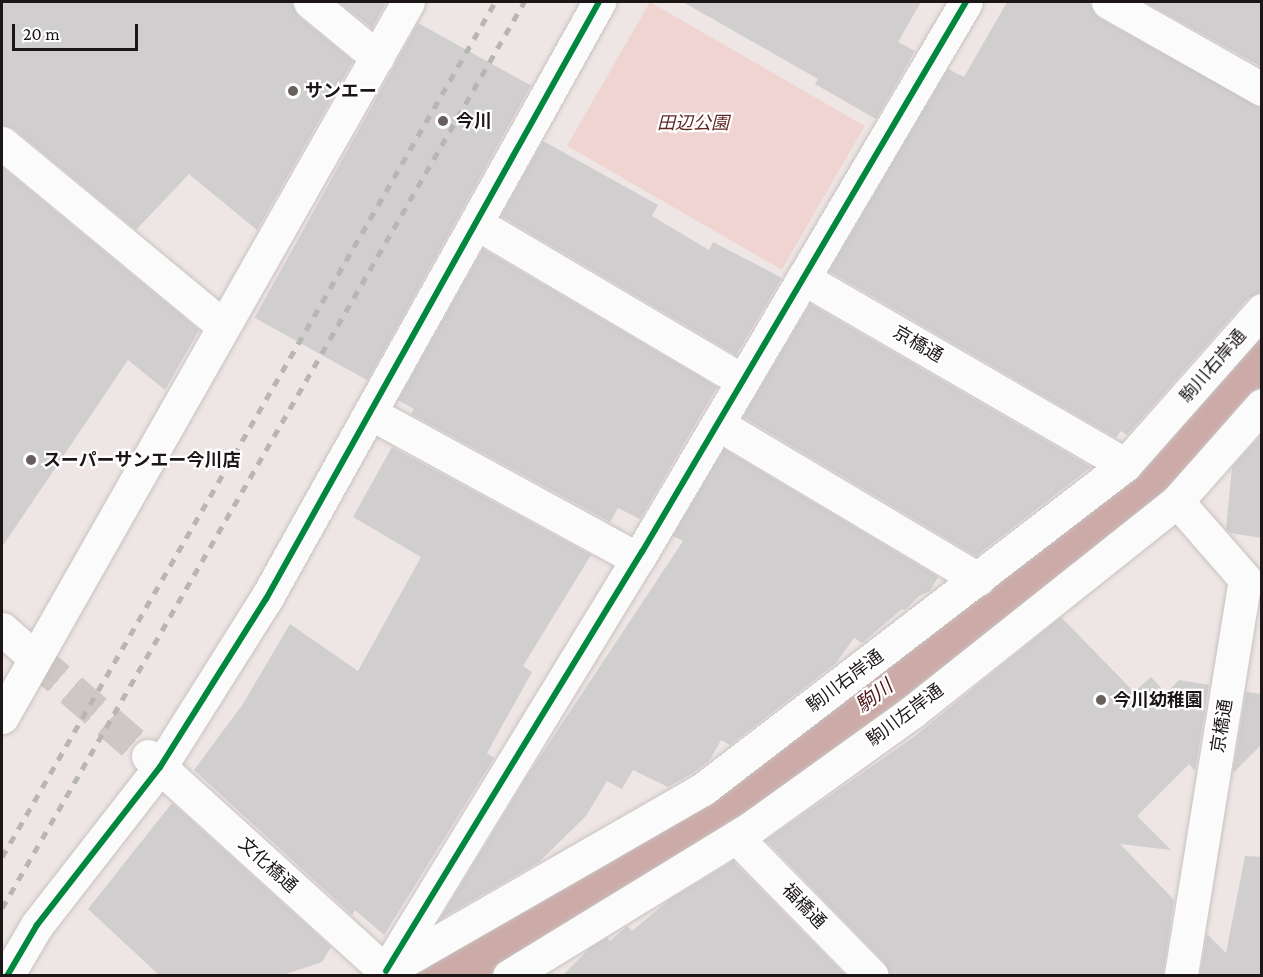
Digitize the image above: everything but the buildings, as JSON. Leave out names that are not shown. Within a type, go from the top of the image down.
[{"type":"street","points":[[310,2],[377,57]]},
{"type":"street","points":[[2,717],[408,2]]},
{"type":"street","points":[[7,975],[37,925],[267,599],[599,2]]},
{"type":"street","points":[[384,974],[638,559],[966,2]]},
{"type":"street","points":[[1108,2],[1262,89]]},
{"type":"street","points":[[2,142],[224,326]]},
{"type":"street","points":[[476,223],[743,381]]},
{"type":"street","name":"京橋通","points":[[803,278],[1125,465]]},
{"type":"street","name":"駒川右岸通","points":[[384,974],[703,789],[1125,465],[1262,310]]},
{"type":"street","name":"駒川左岸通","points":[[509,975],[736,837],[912,712],[1177,501],[1262,405]]},
{"type":"street","points":[[370,413],[638,559]]},
{"type":"street","points":[[718,424],[978,579]]},
{"type":"street","name":"京橋通","points":[[1177,501],[1245,579],[1181,975]]},
{"type":"street","points":[[2,629],[34,657]]},
{"type":"street","name":"文化橋通","points":[[154,762],[384,974]]},
{"type":"street","name":"福橋通","points":[[736,837],[872,975]]},
{"type":"green space","name":"田辺公園","points":[[650,2],[865,126],[782,270],[567,146]]},
{"type":"waterway","name":"駒川","points":[[433,976],[728,807],[1152,486],[1262,348]]},
{"type":"tunnel","points":[[34,657],[148,756]]},
{"type":"railway","points":[[2,857],[495,2]]},
{"type":"railway","points":[[2,908],[524,2]]},
{"type":"cycle path","points":[[7,976],[37,925],[160,767],[266,599],[599,2]]},
{"type":"cycle path","points":[[386,971],[642,552],[966,2]]},
{"type":"place","name":"サンエー","points":[[293,91]]},
{"type":"place","name":"今川","points":[[443,121]]},
{"type":"place","name":"スーパーサンエー今川店","points":[[31,460]]},
{"type":"place","name":"今川幼稚園","points":[[1101,700]]}]
